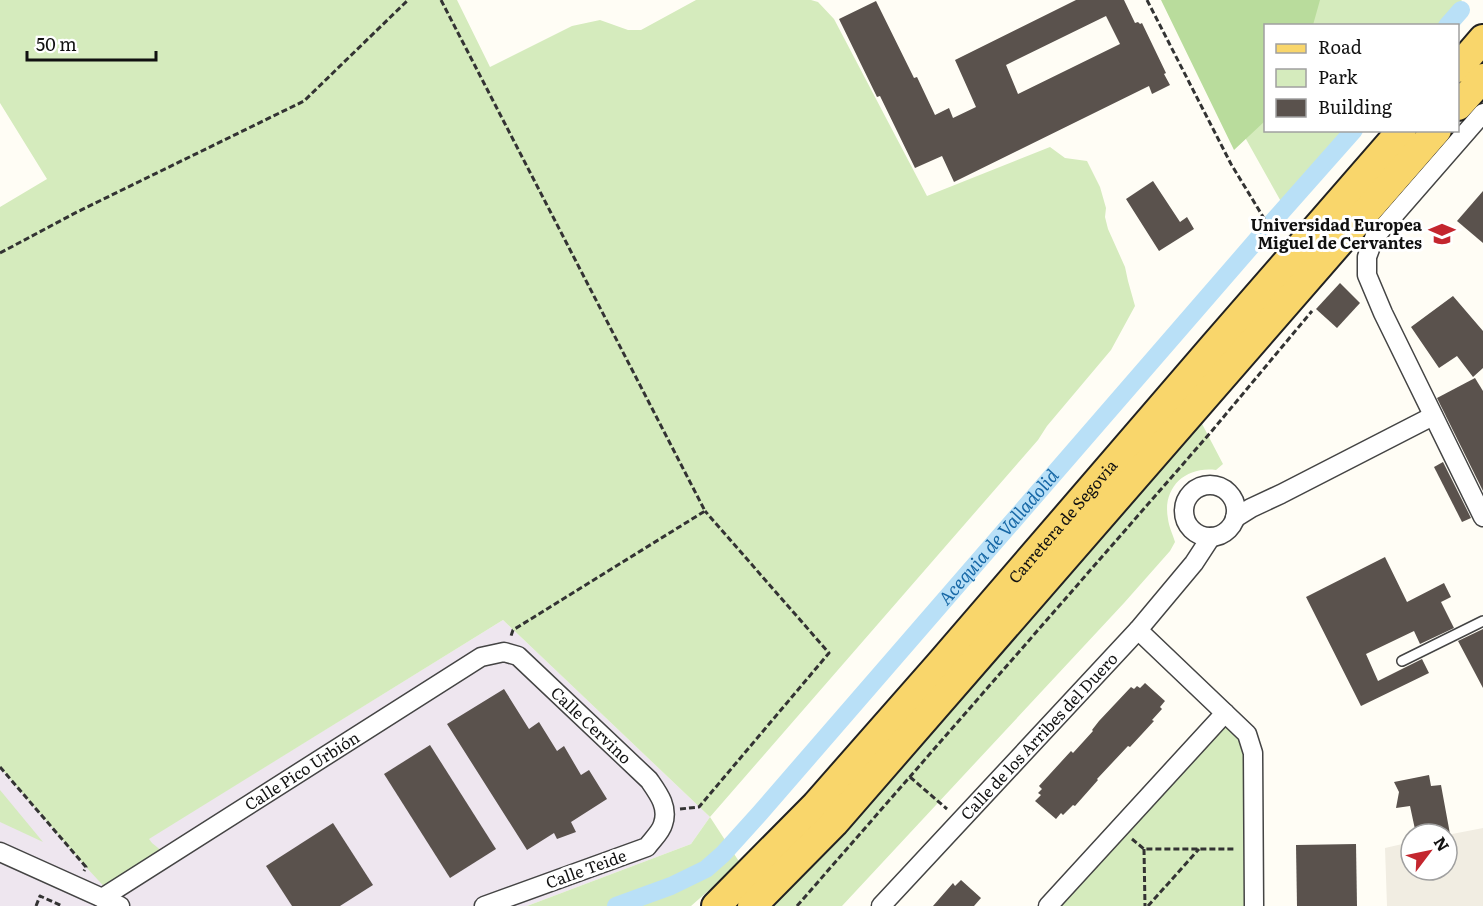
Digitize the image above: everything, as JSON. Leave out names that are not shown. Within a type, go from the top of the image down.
[{"type":"main road","points":[[1459,105],[1483,78]]},
{"type":"main road","name":"Carretera de Segovia","points":[[716,906],[816,805],[1400,132]]},
{"type":"main road","name":"Carretera de Segovia","points":[[752,906],[834,823],[1435,132]]},
{"type":"street","points":[[1483,113],[1374,238],[1367,257],[1367,275],[1383,313],[1483,517]]},
{"type":"street","points":[[1240,510],[1225,490],[1209,485],[1192,492],[1184,507],[1188,525],[1202,534],[1219,535],[1226,531],[1240,510],[1281,494],[1433,416]]},
{"type":"street","name":"Calle de los Arribes del Duero","points":[[881,906],[1138,630],[1194,564],[1202,534]]},
{"type":"street","points":[[1138,630],[1247,734],[1253,753],[1254,906]]},
{"type":"street","name":"Calle Cervino","points":[[504,652],[518,656],[649,780],[660,795],[665,810]]},
{"type":"street","name":"Calle Pico Urbión","points":[[102,898],[481,657],[504,652]]},
{"type":"street","points":[[1048,906],[1225,713]]},
{"type":"street","name":"Calle Teide","points":[[484,906],[647,847],[663,824],[665,810]]},
{"type":"street","points":[[0,852],[120,906]]},
{"type":"lane","points":[[1402,661],[1483,621]]},
{"type":"path","points":[[0,253],[77,212],[304,101],[408,0]]},
{"type":"path","points":[[441,0],[705,511],[829,653],[699,807],[665,810]]},
{"type":"path","points":[[1148,0],[1231,164],[1265,220]]},
{"type":"path","points":[[797,906],[1210,432],[1318,304]]},
{"type":"path","points":[[504,652],[513,630],[705,511]]},
{"type":"path","points":[[0,767],[86,867],[77,887]]},
{"type":"path","points":[[910,777],[961,820]]},
{"type":"path","points":[[1119,828],[1144,849],[1254,849]]},
{"type":"path","points":[[1144,849],[1147,906]]},
{"type":"path","points":[[1147,906],[1199,849]]},
{"type":"path","points":[[36,906],[40,896],[62,906]]},
{"type":"shaded area","points":[[503,620],[710,817],[691,844],[527,906],[0,906],[0,654],[148,839]]},
{"type":"shaded area","points":[[1483,828],[1483,906],[1387,906],[1385,848],[1399,845],[1399,882],[1459,882],[1459,833]]},
{"type":"green space","points":[[0,0],[457,0],[490,67],[572,26],[600,20],[628,30],[641,30],[696,0],[811,0],[818,2],[834,19],[927,196],[1050,147],[1065,158],[1087,161],[1100,187],[1106,208],[1105,217],[1108,229],[1125,267],[1135,306],[1111,350],[1047,426],[1038,440],[710,817],[503,620],[149,839],[168,856],[110,893],[0,767],[0,207],[47,179],[0,103]]},
{"type":"green space","points":[[1161,0],[1320,0],[1313,24],[1264,24],[1264,122],[1234,150]]},
{"type":"green space","points":[[1168,0],[1462,0],[1442,24],[1264,24],[1264,132],[1355,132],[1288,214]]},
{"type":"green space","points":[[1200,420],[1223,464],[1216,470],[1195,472],[1186,476],[1172,489],[1167,508],[1175,542],[1170,551],[842,906],[774,906]]},
{"type":"green space","points":[[1225,713],[1247,734],[1253,906],[1048,906]]},
{"type":"green space","points":[[0,790],[43,842],[0,822]]},
{"type":"green space","points":[[710,817],[740,863],[691,906],[527,906],[691,844]]},
{"type":"building","points":[[1076,0],[1124,0],[1135,23],[1142,23],[1170,85],[1152,94],[1149,86],[954,182],[942,156],[915,168],[839,19],[876,1],[935,115],[949,108],[953,118],[976,107],[955,60]],"holes":[[[1106,16],[1120,44],[1018,94],[1006,65]]]},
{"type":"building","points":[[1153,181],[1180,222],[1187,217],[1194,229],[1159,251],[1126,199]]},
{"type":"building","points":[[1483,191],[1483,243],[1457,221]]},
{"type":"building","points":[[1340,283],[1360,303],[1337,328],[1316,309]]},
{"type":"building","points":[[1453,296],[1483,331],[1483,368],[1473,377],[1457,356],[1439,368],[1411,327]]},
{"type":"building","points":[[1475,378],[1483,391],[1483,491],[1437,398]]},
{"type":"building","points":[[1443,462],[1471,518],[1462,522],[1434,467]]},
{"type":"building","points":[[1385,557],[1407,602],[1444,583],[1451,597],[1441,602],[1454,628],[1420,644],[1414,631],[1366,654],[1378,681],[1422,659],[1429,673],[1361,706],[1306,597]]},
{"type":"building","points":[[1483,629],[1483,688],[1458,641]]},
{"type":"building","points":[[1145,683],[1165,701],[1160,707],[1162,709],[1152,720],[1154,721],[1097,779],[1075,806],[1073,805],[1063,815],[1061,813],[1056,819],[1035,801],[1041,795],[1038,793],[1042,789],[1039,786],[1071,751],[1073,753],[1131,687],[1140,688]]},
{"type":"building","points":[[504,689],[529,729],[539,722],[557,751],[564,746],[581,775],[589,770],[607,799],[571,822],[576,832],[557,839],[554,833],[527,850],[447,724]]},
{"type":"building","points":[[430,745],[496,849],[450,878],[384,774]]},
{"type":"building","points":[[1429,775],[1431,786],[1441,785],[1448,822],[1413,822],[1410,806],[1396,808],[1399,792],[1394,782]]},
{"type":"building","points":[[333,823],[373,885],[340,906],[292,906],[266,866]]},
{"type":"building","points":[[1356,844],[1357,906],[1297,906],[1296,845]]},
{"type":"building","points":[[961,880],[981,898],[974,906],[933,906],[953,883],[955,886]]},
{"type":"waterway","name":"Acequia de Valladolid","points":[[1449,24],[1461,10]]},
{"type":"waterway","name":"Acequia de Valladolid","points":[[616,906],[671,886],[706,869],[723,854],[1352,132]]},
{"type":"place","name":"Universidad Europea Miguel de Cervantes","points":[[1442,234]]}]
